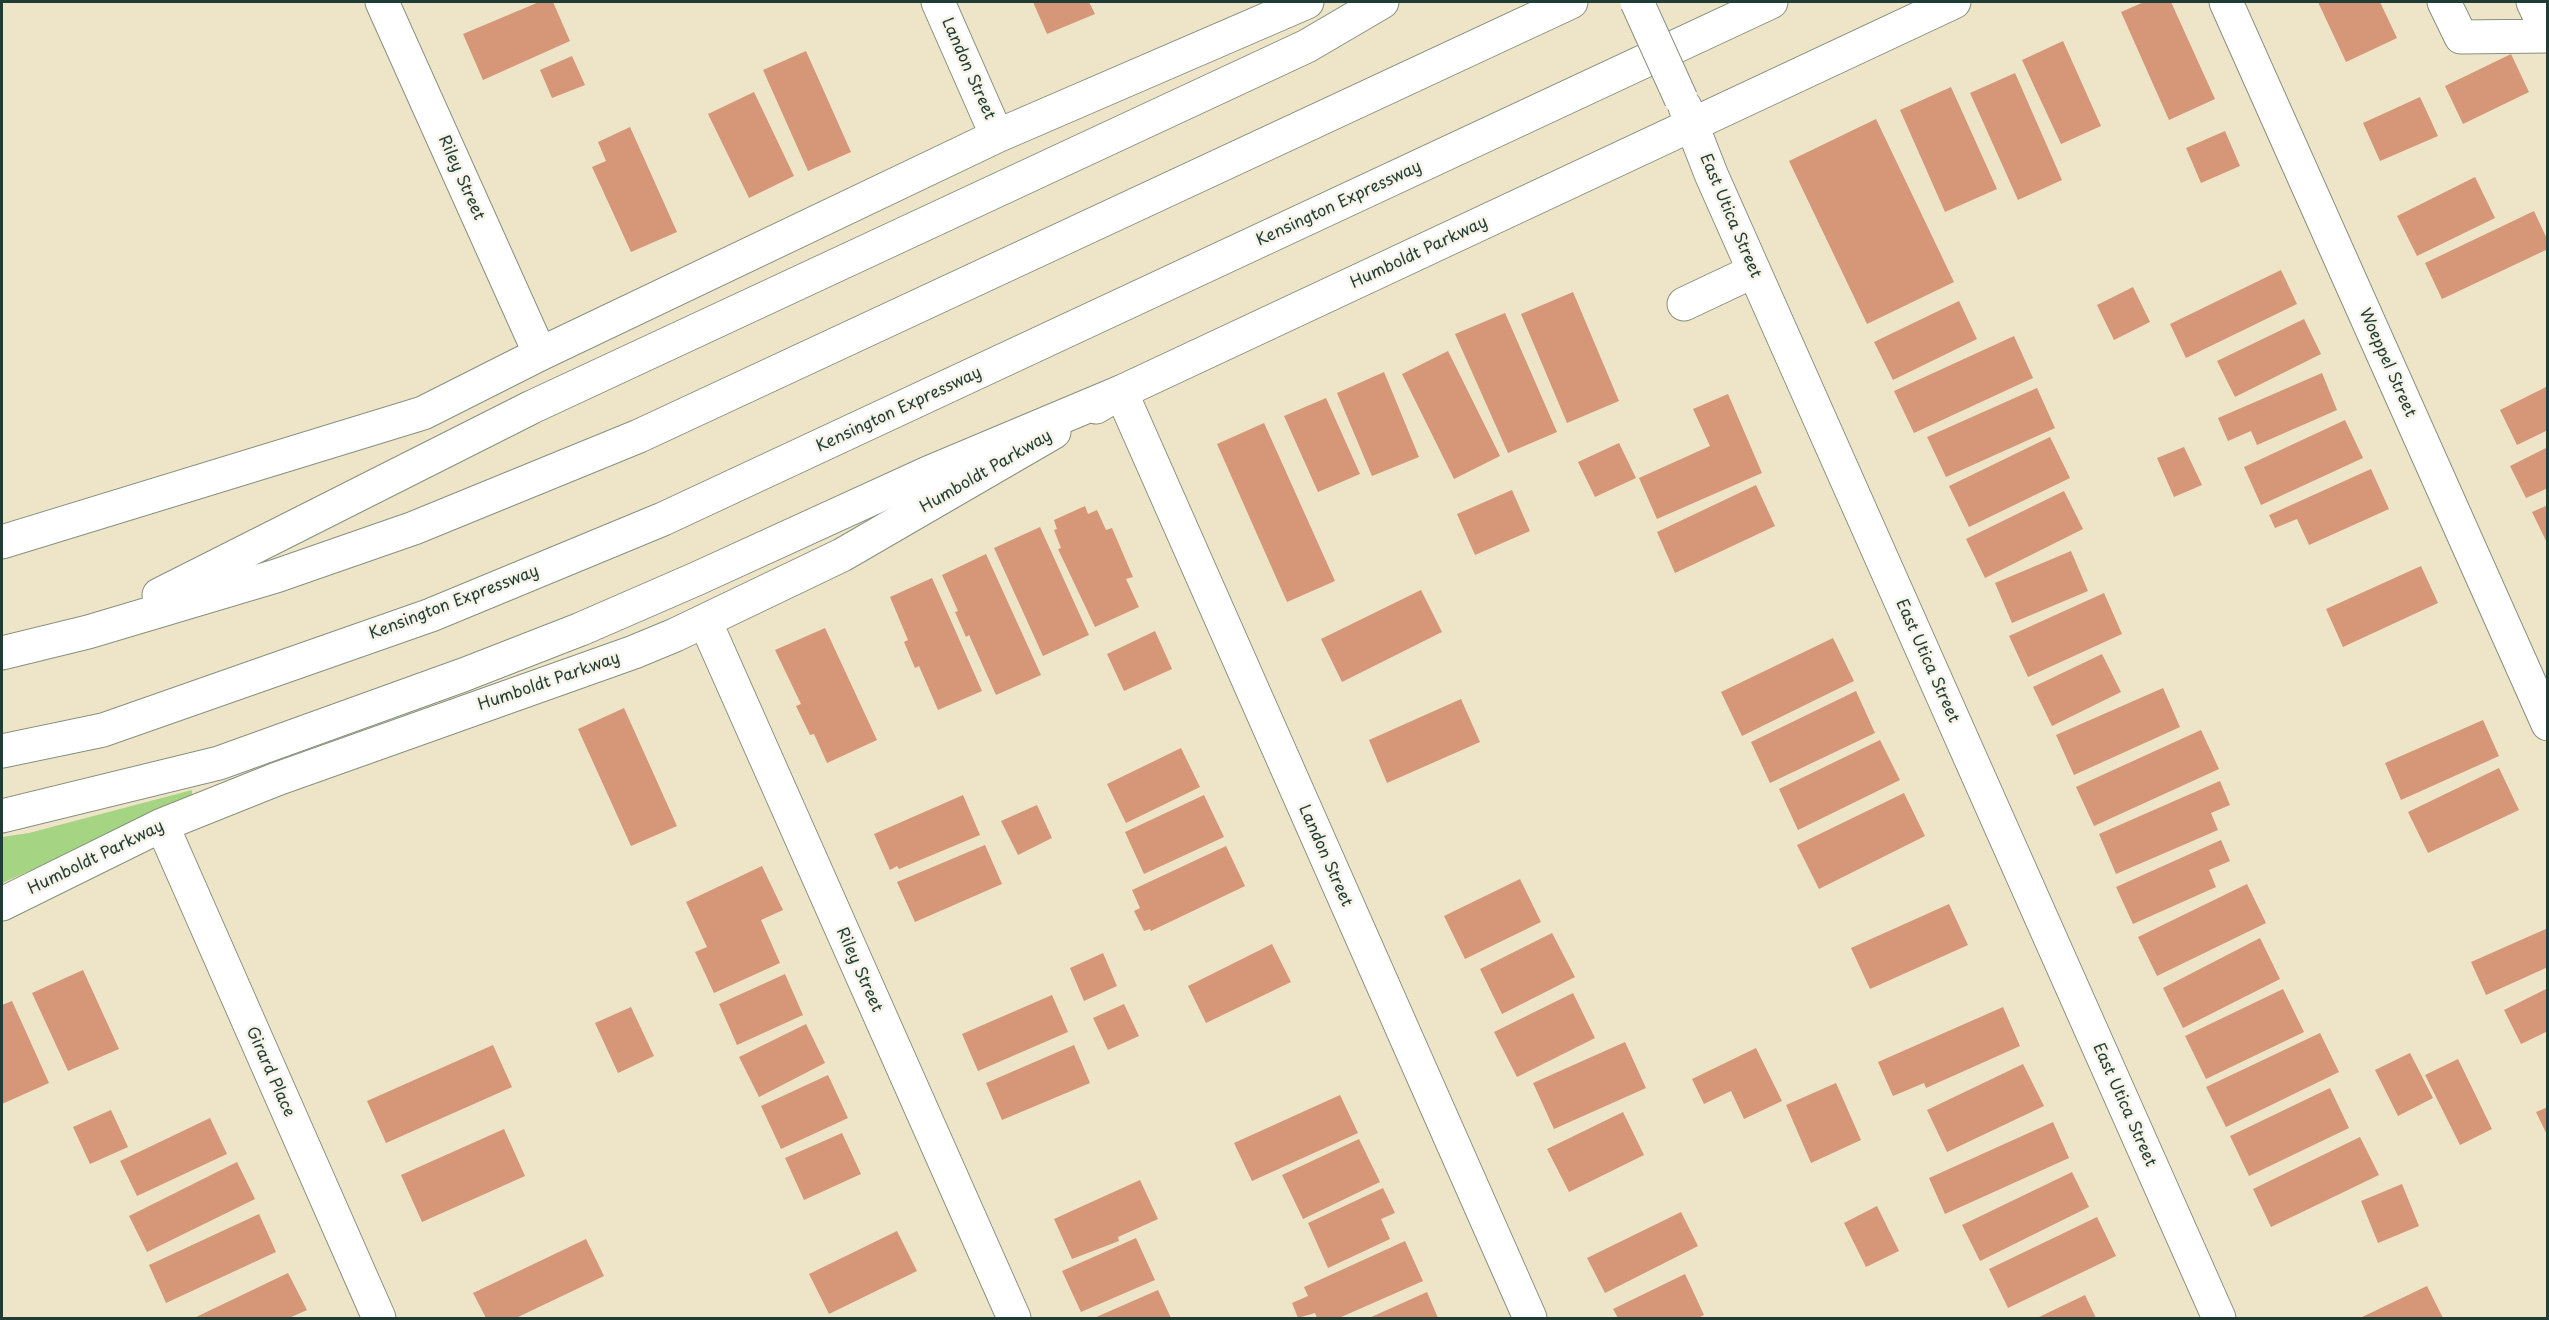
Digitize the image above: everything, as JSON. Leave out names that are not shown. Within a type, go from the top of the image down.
[{"type":"main road","name":"Riley Street","points":[[382,2],[540,354]]},
{"type":"main road","name":"Landon Street","points":[[939,2],[997,136]]},
{"type":"main road","points":[[2,542],[423,413],[540,354],[997,136],[1307,2]]},
{"type":"main road","points":[[88,632],[521,412],[1306,46],[1382,2]]},
{"type":"main road","points":[[2,653],[88,632],[276,576],[414,528],[639,436],[1571,2]]},
{"type":"main road","name":"East Utica Street","points":[[1637,2],[1687,112],[1711,174],[2219,1318]]},
{"type":"main road","name":"Kensington Expressway","points":[[2,751],[103,730],[147,715],[431,615],[663,519],[1771,2]]},
{"type":"main road","name":"Humboldt Parkway","points":[[2,904],[162,825],[276,779],[634,652],[705,621],[861,545],[1121,392],[1687,112],[1954,2]]},
{"type":"main road","name":"Woeppel Street","points":[[2226,2],[2547,724]]},
{"type":"main road","points":[[2444,2],[2461,38],[2547,35],[2533,2]]},
{"type":"main road","points":[[1684,304],[1754,271]]},
{"type":"main road","points":[[2,816],[219,763],[463,675],[581,629],[928,473],[1121,392]]},
{"type":"main road","name":"Landon Street","points":[[1121,392],[1530,1318]]},
{"type":"main road","name":"Riley Street","points":[[705,621],[1014,1318]]},
{"type":"main road","name":"Girard Place","points":[[162,825],[379,1318]]},
{"type":"green space","points":[[192,790],[192,800],[2,883],[2,837],[29,833]]},
{"type":"building","points":[[539,2],[553,2],[570,41],[483,80],[463,34]]},
{"type":"building","points":[[1033,2],[1089,2],[1095,14],[1047,34]]},
{"type":"building","points":[[2144,2],[2171,2],[2215,99],[2169,120],[2121,12]]},
{"type":"building","points":[[2318,2],[2380,2],[2397,38],[2346,62]]},
{"type":"building","points":[[2063,41],[2101,126],[2061,144],[2022,60]]},
{"type":"building","points":[[806,51],[851,152],[808,171],[763,70]]},
{"type":"building","points":[[2511,54],[2529,92],[2463,124],[2445,86]]},
{"type":"building","points":[[572,56],[585,85],[552,98],[540,70]]},
{"type":"building","points":[[2015,73],[2062,180],[2018,200],[1970,93]]},
{"type":"building","points":[[1951,87],[1997,189],[1945,212],[1900,110]]},
{"type":"building","points":[[754,92],[794,176],[749,198],[708,114]]},
{"type":"building","points":[[2420,97],[2438,136],[2380,161],[2363,123]]},
{"type":"building","points":[[1876,119],[1954,282],[1867,324],[1789,161]]},
{"type":"building","points":[[630,127],[677,232],[631,252],[592,167],[606,161],[598,142]]},
{"type":"building","points":[[2225,131],[2240,166],[2201,183],[2186,148]]},
{"type":"building","points":[[2475,177],[2495,218],[2417,256],[2397,216]]},
{"type":"building","points":[[2534,211],[2548,241],[2548,249],[2442,299],[2425,263]]},
{"type":"building","points":[[2281,270],[2297,304],[2186,358],[2170,324]]},
{"type":"building","points":[[2133,287],[2150,322],[2114,340],[2097,305]]},
{"type":"building","points":[[1573,292],[1619,401],[1567,423],[1521,314]]},
{"type":"building","points":[[1959,301],[1977,339],[1893,380],[1874,342]]},
{"type":"building","points":[[1505,313],[1557,432],[1508,453],[1455,334]]},
{"type":"building","points":[[2304,319],[2321,354],[2235,397],[2217,361]]},
{"type":"building","points":[[2014,336],[2033,378],[1914,433],[1894,391]]},
{"type":"building","points":[[1448,351],[1500,456],[1454,479],[1402,374]]},
{"type":"building","points":[[1384,372],[1419,457],[1372,476],[1337,393]]},
{"type":"building","points":[[2322,373],[2337,410],[2257,445],[2251,431],[2228,441],[2218,418]]},
{"type":"building","points":[[2548,386],[2548,430],[2517,445],[2500,410]]},
{"type":"building","points":[[2037,388],[2055,428],[1946,477],[1927,437]]},
{"type":"building","points":[[1728,394],[1762,473],[1657,519],[1639,478],[1710,446],[1693,409]]},
{"type":"building","points":[[1326,398],[1360,474],[1318,492],[1284,416]]},
{"type":"building","points":[[2345,420],[2363,458],[2261,505],[2244,467]]},
{"type":"building","points":[[1264,423],[1335,581],[1287,602],[1217,444]]},
{"type":"building","points":[[2050,437],[2070,478],[1969,527],[1949,486]]},
{"type":"building","points":[[1619,443],[1636,478],[1595,497],[1578,462]]},
{"type":"building","points":[[2184,447],[2202,485],[2174,497],[2157,458]]},
{"type":"building","points":[[2548,447],[2548,488],[2526,498],[2510,466]]},
{"type":"building","points":[[2371,469],[2389,509],[2309,545],[2297,519],[2275,528],[2269,515]]},
{"type":"building","points":[[1756,485],[1775,526],[1675,573],[1657,532]]},
{"type":"building","points":[[1512,490],[1530,531],[1475,555],[1457,514]]},
{"type":"building","points":[[2064,491],[2083,529],[1985,578],[1966,539]]},
{"type":"building","points":[[2548,505],[2548,545],[2532,512]]},
{"type":"building","points":[[1085,506],[1088,514],[1097,510],[1106,530],[1112,528],[1133,577],[1126,579],[1139,607],[1095,627],[1058,549],[1061,548],[1054,530],[1057,529],[1054,520]]},
{"type":"building","points":[[1040,527],[1089,635],[1043,656],[994,548]]},
{"type":"building","points":[[2071,551],[2088,591],[2012,623],[1995,583]]},
{"type":"building","points":[[986,554],[1041,675],[996,695],[969,635],[966,637],[955,612],[958,611],[942,575]]},
{"type":"building","points":[[2421,566],[2438,603],[2343,647],[2326,609]]},
{"type":"building","points":[[932,578],[982,691],[938,710],[919,666],[915,668],[904,642],[908,640],[890,597]]},
{"type":"building","points":[[1421,590],[1442,632],[1342,682],[1321,639]]},
{"type":"building","points":[[2104,593],[2122,634],[2028,677],[2009,636]]},
{"type":"building","points":[[825,628],[877,740],[827,763],[814,734],[810,735],[796,706],[801,704],[775,650]]},
{"type":"building","points":[[1155,631],[1172,669],[1124,691],[1107,654]]},
{"type":"building","points":[[1833,638],[1854,681],[1742,736],[1721,692]]},
{"type":"building","points":[[2102,654],[2121,692],[2052,726],[2033,687]]},
{"type":"building","points":[[2163,688],[2180,727],[2074,775],[2056,735]]},
{"type":"building","points":[[1856,691],[1875,733],[1770,783],[1751,742]]},
{"type":"building","points":[[1461,699],[1480,742],[1387,783],[1369,740]]},
{"type":"building","points":[[624,708],[677,826],[631,846],[578,729]]},
{"type":"building","points":[[2483,720],[2499,756],[2401,800],[2385,763]]},
{"type":"building","points":[[2201,730],[2219,769],[2094,826],[2076,787]]},
{"type":"building","points":[[1880,740],[1900,780],[1798,830],[1779,789]]},
{"type":"building","points":[[1181,748],[1200,787],[1126,823],[1107,784]]},
{"type":"building","points":[[2499,768],[2519,810],[2428,853],[2408,812]]},
{"type":"building","points":[[2220,781],[2230,805],[2211,813],[2218,830],[2116,874],[2099,834]]},
{"type":"building","points":[[1904,793],[1925,836],[1819,889],[1797,845]]},
{"type":"building","points":[[963,795],[980,835],[899,869],[897,866],[890,870],[874,834]]},
{"type":"building","points":[[1204,795],[1224,837],[1144,874],[1125,832]]},
{"type":"building","points":[[1037,805],[1052,838],[1018,855],[1001,821]]},
{"type":"building","points":[[2221,840],[2230,861],[2209,870],[2216,887],[2133,924],[2116,887]]},
{"type":"building","points":[[985,845],[1002,884],[915,922],[897,882]]},
{"type":"building","points":[[1226,846],[1245,886],[1151,931],[1150,929],[1144,931],[1134,911],[1140,908],[1132,890]]},
{"type":"building","points":[[762,866],[783,910],[761,920],[780,963],[714,993],[695,952],[707,947],[686,902]]},
{"type":"building","points":[[1520,879],[1541,922],[1465,959],[1444,916]]},
{"type":"building","points":[[2247,884],[2266,923],[2157,976],[2138,937]]},
{"type":"building","points":[[1949,904],[1968,945],[1870,989],[1851,948]]},
{"type":"building","points":[[2548,928],[2548,967],[2486,995],[2471,962]]},
{"type":"building","points":[[1552,933],[1575,977],[1502,1014],[1480,969]]},
{"type":"building","points":[[2260,938],[2280,979],[2183,1028],[2163,988]]},
{"type":"building","points":[[1272,944],[1291,982],[1206,1023],[1188,986]]},
{"type":"building","points":[[1103,953],[1117,986],[1084,1001],[1070,968]]},
{"type":"building","points":[[83,970],[119,1049],[68,1071],[32,993]]},
{"type":"building","points":[[785,974],[803,1015],[737,1045],[719,1004]]},
{"type":"building","points":[[2548,988],[2548,1031],[2521,1044],[2504,1010]]},
{"type":"building","points":[[2283,989],[2304,1032],[2206,1079],[2185,1036]]},
{"type":"building","points":[[1573,993],[1595,1038],[1517,1077],[1494,1032]]},
{"type":"building","points":[[1052,995],[1068,1032],[978,1071],[962,1034]]},
{"type":"building","points":[[12,1001],[49,1083],[2,1104],[2,1005]]},
{"type":"building","points":[[1124,1004],[1139,1036],[1108,1050],[1093,1018]]},
{"type":"building","points":[[631,1007],[654,1056],[618,1073],[595,1023]]},
{"type":"building","points":[[2003,1007],[2020,1046],[1926,1088],[1924,1083],[1893,1096],[1878,1062]]},
{"type":"building","points":[[806,1024],[825,1063],[759,1097],[739,1057]]},
{"type":"building","points":[[2320,1033],[2339,1072],[2226,1127],[2206,1087]]},
{"type":"building","points":[[1625,1042],[1646,1088],[1554,1129],[1533,1083]]},
{"type":"building","points":[[493,1045],[512,1087],[386,1143],[367,1101]]},
{"type":"building","points":[[1074,1045],[1090,1083],[1002,1120],[986,1083]]},
{"type":"building","points":[[1756,1048],[1782,1101],[1744,1119],[1731,1091],[1704,1104],[1692,1079]]},
{"type":"building","points":[[2410,1053],[2433,1098],[2398,1116],[2375,1070]]},
{"type":"building","points":[[2458,1059],[2492,1129],[2460,1145],[2425,1075]]},
{"type":"building","points":[[2023,1064],[2044,1106],[1947,1152],[1927,1110]]},
{"type":"building","points":[[828,1075],[848,1118],[781,1149],[761,1106]]},
{"type":"building","points":[[1836,1083],[1861,1140],[1811,1163],[1786,1105]]},
{"type":"building","points":[[2330,1088],[2349,1128],[2249,1176],[2230,1136]]},
{"type":"building","points":[[1340,1095],[1358,1133],[1252,1181],[1234,1143]]},
{"type":"building","points":[[2548,1107],[2548,1137],[2536,1112]]},
{"type":"building","points":[[111,1110],[128,1147],[90,1164],[73,1127]]},
{"type":"building","points":[[1623,1112],[1644,1155],[1569,1192],[1547,1149]]},
{"type":"building","points":[[210,1118],[227,1154],[137,1196],[120,1161]]},
{"type":"building","points":[[2053,1122],[2069,1158],[1945,1214],[1929,1178]]},
{"type":"building","points":[[504,1129],[525,1176],[422,1222],[401,1175]]},
{"type":"building","points":[[842,1133],[861,1174],[804,1200],[785,1158]]},
{"type":"building","points":[[2360,1137],[2379,1175],[2271,1227],[2253,1189]]},
{"type":"building","points":[[1359,1139],[1380,1182],[1303,1219],[1282,1175]]},
{"type":"building","points":[[237,1162],[255,1199],[147,1252],[129,1216]]},
{"type":"building","points":[[2072,1172],[2089,1207],[1980,1261],[1962,1225]]},
{"type":"building","points":[[1140,1180],[1158,1219],[1118,1237],[1119,1241],[1072,1259],[1054,1219]]},
{"type":"building","points":[[2402,1184],[2419,1226],[2378,1243],[2361,1201]]},
{"type":"building","points":[[1383,1188],[1395,1213],[1381,1219],[1390,1239],[1328,1268],[1308,1223]]},
{"type":"building","points":[[1877,1206],[1899,1251],[1866,1267],[1844,1223]]},
{"type":"building","points":[[1681,1212],[1698,1246],[1605,1293],[1587,1258]]},
{"type":"building","points":[[259,1214],[276,1252],[166,1303],[149,1265]]},
{"type":"building","points":[[2097,1217],[2116,1256],[2008,1308],[1989,1269]]},
{"type":"building","points":[[897,1231],[917,1271],[829,1314],[809,1274]]},
{"type":"building","points":[[1136,1238],[1155,1280],[1081,1312],[1062,1271]]},
{"type":"building","points":[[586,1239],[604,1276],[516,1318],[486,1318],[473,1293]]},
{"type":"building","points":[[1405,1241],[1423,1281],[1339,1318],[1317,1318],[1315,1313],[1298,1318],[1292,1303],[1308,1296],[1304,1287]]},
{"type":"building","points":[[288,1273],[307,1310],[289,1318],[194,1318]]},
{"type":"building","points":[[1685,1274],[1704,1315],[1698,1318],[1618,1318],[1613,1309]]},
{"type":"building","points":[[2427,1286],[2443,1318],[2360,1318]]},
{"type":"building","points":[[1158,1290],[1171,1318],[1094,1318]]},
{"type":"building","points":[[1427,1292],[1438,1318],[1369,1318]]},
{"type":"building","points":[[2085,1295],[2096,1318],[2037,1318]]}]
